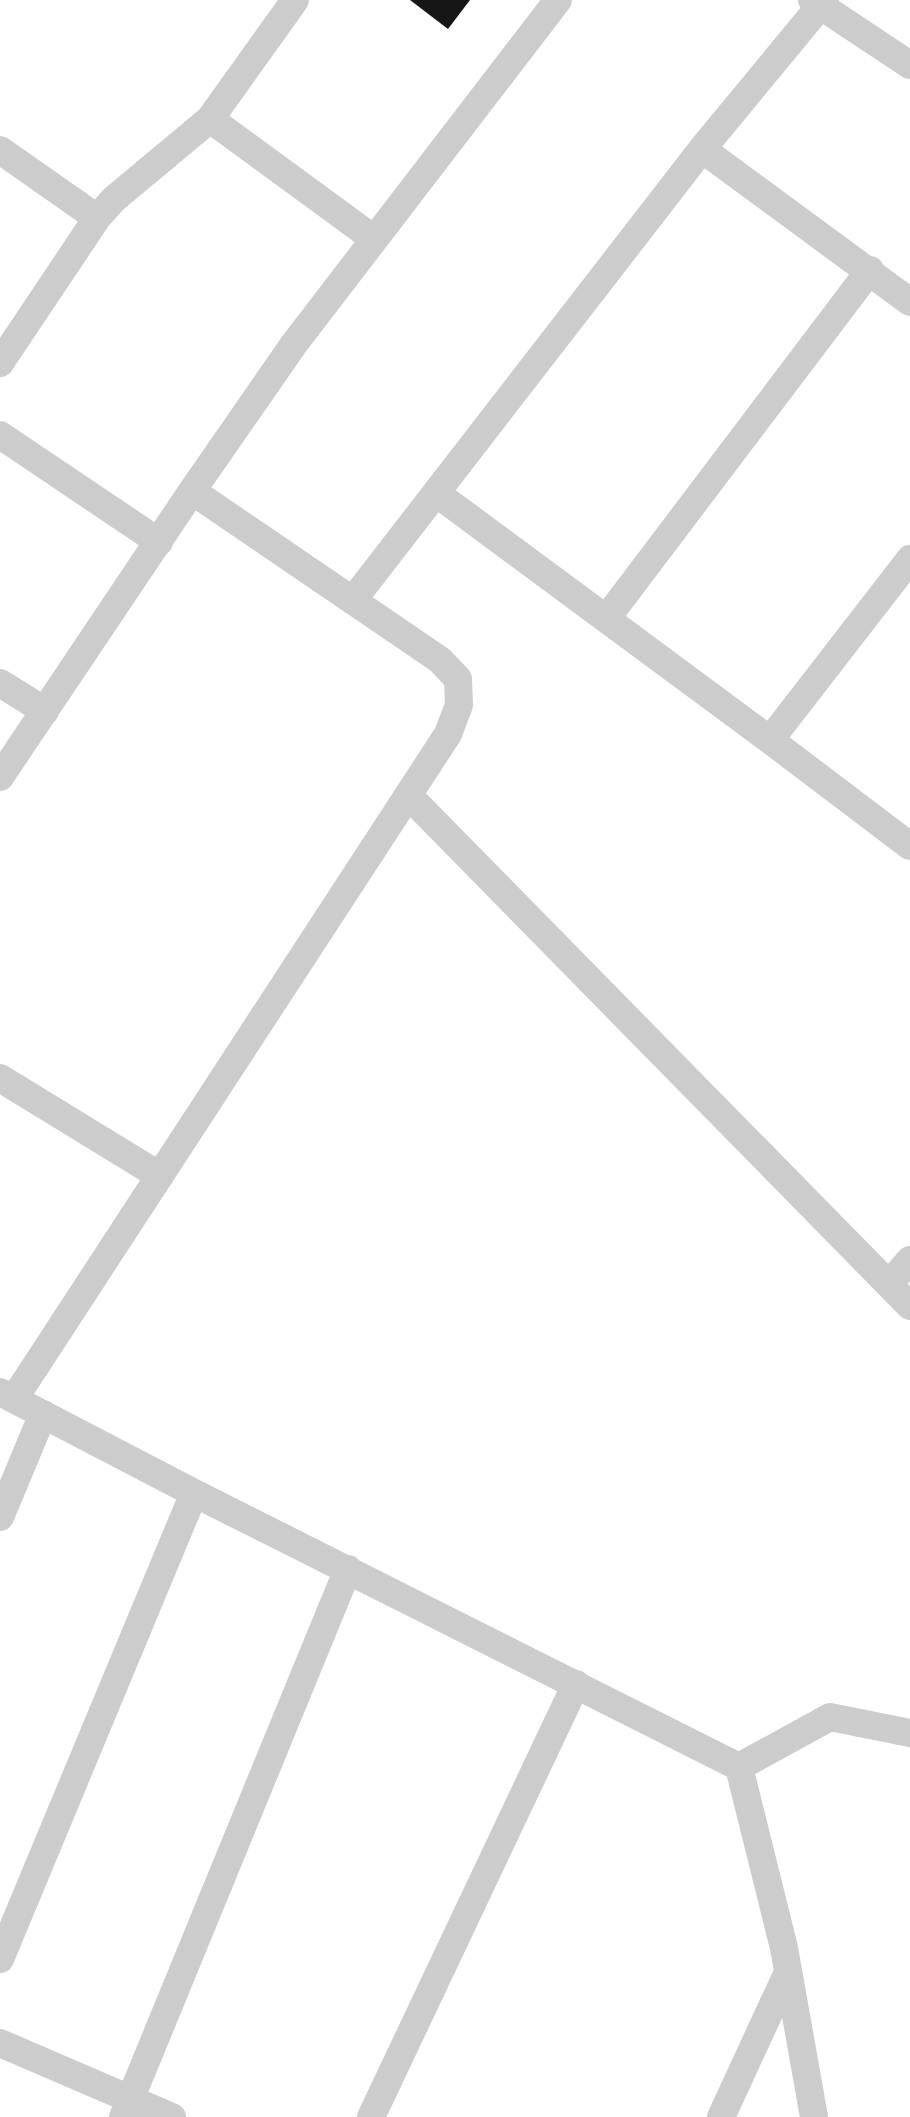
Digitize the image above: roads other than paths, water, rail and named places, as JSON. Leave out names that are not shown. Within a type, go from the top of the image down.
[{"type":"street","points":[[0,363],[97,218],[114,199],[210,120],[295,0]]},
{"type":"street","points":[[0,777],[192,490],[294,344],[558,0]]},
{"type":"street","points":[[353,600],[702,149],[820,2],[910,65]]},
{"type":"street","points":[[210,120],[374,240]]},
{"type":"street","points":[[702,149],[870,270],[910,302]]},
{"type":"street","points":[[0,150],[97,218]]},
{"type":"street","points":[[606,619],[870,270]]},
{"type":"street","points":[[0,435],[159,542]]},
{"type":"street","points":[[192,490],[440,660],[458,679],[459,705],[448,734],[160,1176],[7,1396],[194,1493],[739,1767],[788,1972],[814,2117]]},
{"type":"street","points":[[436,493],[910,846]]},
{"type":"street","points":[[770,740],[910,558]]},
{"type":"street","points":[[0,683],[45,711]]},
{"type":"street","points":[[408,795],[910,1306]]},
{"type":"street","points":[[0,1078],[160,1176]]},
{"type":"street","points":[[889,1284],[910,1260]]},
{"type":"street","points":[[0,1518],[42,1414]]},
{"type":"street","points":[[0,1959],[194,1493]]},
{"type":"street","points":[[127,2109],[348,1569]]},
{"type":"street","points":[[371,2117],[576,1684]]},
{"type":"street","points":[[739,1767],[830,1717],[910,1733]]},
{"type":"street","points":[[721,2117],[788,1972]]},
{"type":"street","points":[[0,2043],[127,2109],[172,2117]]}]
